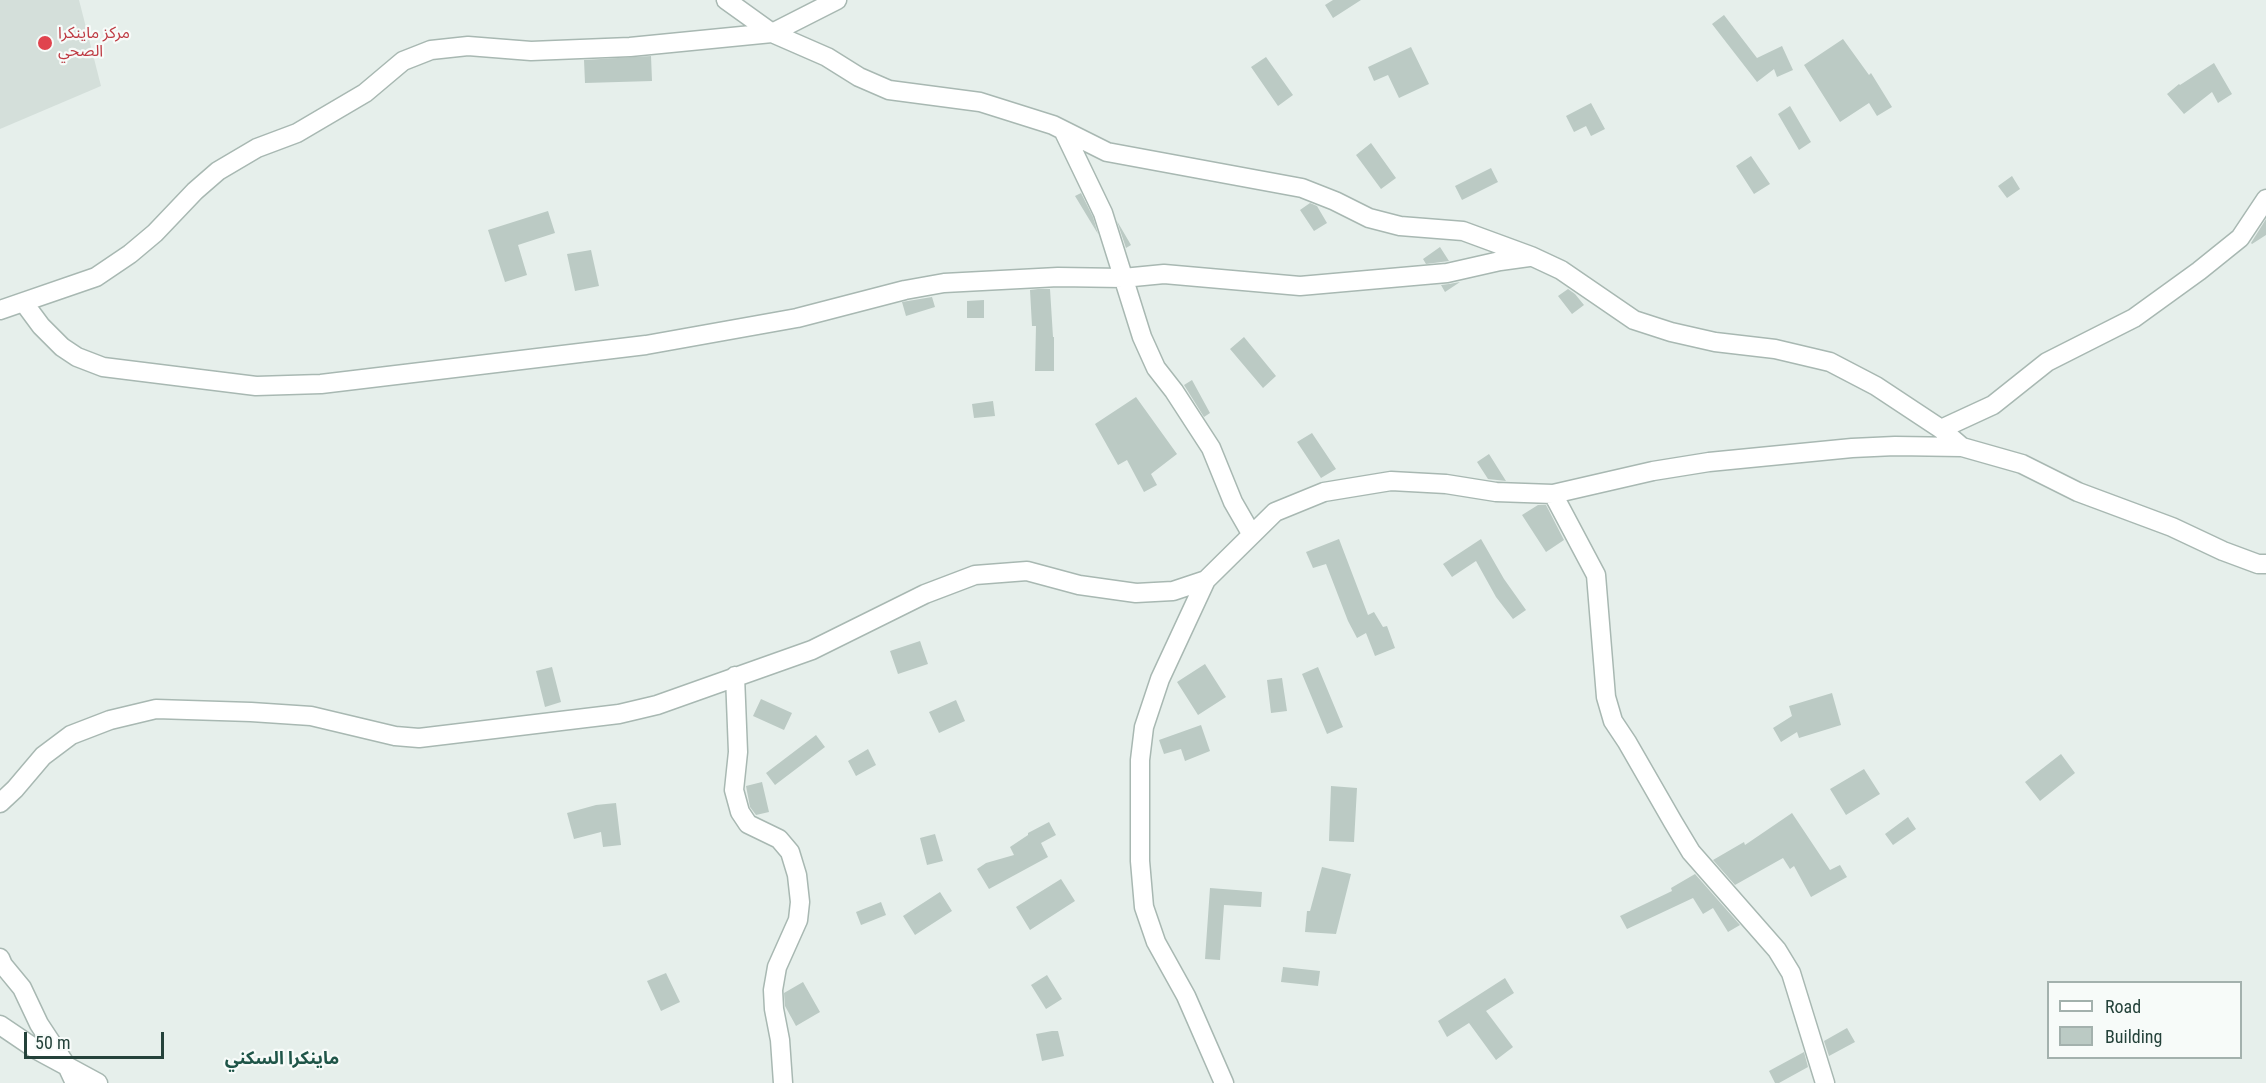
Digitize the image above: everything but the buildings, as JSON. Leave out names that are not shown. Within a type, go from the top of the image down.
[{"type":"street","points":[[726,0],[772,33],[827,57],[859,77],[889,90],[980,102],[1053,125],[1107,152],[1302,188],[1369,218],[1400,226],[1463,231],[1531,256],[1570,276],[1634,320],[1671,332],[1715,342],[1775,349],[1830,362],[1876,386],[1941,429],[1962,447]]},
{"type":"street","points":[[0,310],[96,276],[130,254],[155,233],[195,191],[219,171],[257,148],[297,133],[365,93],[404,61],[430,50],[468,46],[531,51],[630,47],[772,33],[837,0]]},
{"type":"street","points":[[1064,132],[1102,213],[1142,338],[1156,368],[1174,391],[1211,448],[1233,502],[1252,535]]},
{"type":"street","points":[[1941,429],[1993,405],[2047,362],[2134,318],[2240,238],[2266,199]]},
{"type":"street","points":[[24,303],[41,326],[62,347],[77,357],[103,367],[256,386],[311,385],[646,345],[797,318],[905,290],[944,283],[1058,277],[1123,278],[1164,274],[1300,286],[1448,273],[1531,256]]},
{"type":"street","points":[[1224,1083],[1186,996],[1156,942],[1144,907],[1140,861],[1140,760],[1144,728],[1160,679],[1206,580],[1275,512],[1324,492],[1391,481],[1446,484],[1496,492],[1553,494],[1653,471],[1709,462],[1852,448],[1962,447],[2022,464],[2078,492],[2172,527],[2223,551],[2258,564],[2266,564]]},
{"type":"street","points":[[1553,494],[1596,575],[1606,697],[1613,721],[1691,852],[1782,958],[1791,974],[1825,1083]]},
{"type":"street","points":[[0,803],[43,756],[71,735],[110,720],[156,709],[311,716],[395,736],[419,738],[619,714],[657,705],[812,650],[925,594],[975,575],[1027,571],[1079,585],[1136,593],[1173,591],[1206,580]]},
{"type":"street","points":[[735,676],[738,752],[734,790],[740,812],[748,824],[779,839],[790,852],[797,875],[800,902],[798,921],[777,967],[773,990],[783,1083]]},
{"type":"street","points":[[0,958],[21,988],[39,1024],[72,1076]]},
{"type":"street","points":[[0,1025],[72,1076],[98,1083]]},
{"type":"shaded area","name":"مركز ماينكرا الصحي","points":[[0,0],[79,0],[101,86],[0,129]]},
{"type":"place","name":"مركز ماينكرا الصحي","points":[[45,43]]},
{"type":"district","name":"ماينكرا السكني","points":[[282,1059]]}]
